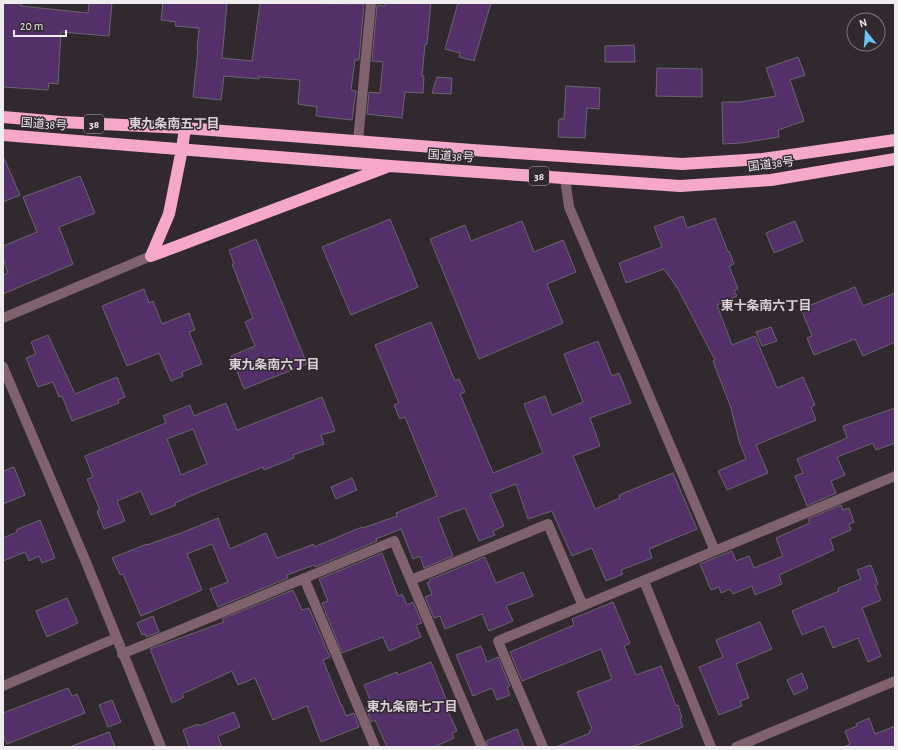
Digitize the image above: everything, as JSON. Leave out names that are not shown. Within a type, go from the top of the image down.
[{"type":"highway","name":"国道38号","points":[[3,117],[61,122],[185,128],[480,151],[682,164],[762,159],[895,140]]},
{"type":"highway","points":[[151,256],[169,214],[185,128]]},
{"type":"highway","name":"国道38号","points":[[3,135],[390,166],[687,186],[771,180],[895,159]]},
{"type":"highway","points":[[151,256],[390,166]]},
{"type":"street","points":[[358,141],[371,3]]},
{"type":"street","points":[[565,178],[569,207],[715,551]]},
{"type":"street","points":[[3,318],[151,256]]},
{"type":"street","points":[[3,368],[86,562],[122,654],[161,747]]},
{"type":"street","points":[[543,747],[498,641],[895,476]]},
{"type":"street","points":[[411,580],[548,524],[583,606]]},
{"type":"street","points":[[122,654],[394,541],[482,747]]},
{"type":"street","points":[[304,578],[375,747]]},
{"type":"street","points":[[644,581],[711,747]]},
{"type":"street","points":[[3,686],[116,638]]},
{"type":"street","points":[[736,747],[895,681]]},
{"type":"building","points":[[3,3],[21,3],[21,6],[88,13],[89,3],[112,3],[109,36],[61,32],[58,84],[49,83],[48,90],[3,87]]},
{"type":"building","points":[[163,3],[227,3],[222,58],[252,61],[260,3],[364,4],[359,60],[355,60],[351,90],[356,91],[352,120],[316,116],[317,107],[298,104],[300,80],[224,76],[221,100],[193,97],[199,28],[175,26],[176,22],[161,20]]},
{"type":"building","points":[[385,3],[431,3],[422,76],[424,76],[423,93],[405,92],[402,118],[367,114],[369,92],[380,93],[383,62],[372,61],[377,5],[385,6]]},
{"type":"building","points":[[458,3],[491,3],[474,61],[459,57],[460,53],[445,49]]},
{"type":"building","points":[[634,45],[635,62],[605,62],[605,46]]},
{"type":"building","points":[[798,57],[805,75],[790,80],[804,121],[778,130],[779,137],[741,143],[723,144],[722,102],[740,102],[776,96],[766,68]]},
{"type":"building","points":[[657,68],[702,69],[702,97],[656,96]]},
{"type":"building","points":[[437,77],[452,78],[451,94],[432,93]]},
{"type":"building","points":[[566,86],[600,88],[599,109],[587,108],[585,138],[558,137],[559,119],[564,119]]},
{"type":"building","points":[[3,156],[20,195],[3,202]]},
{"type":"building","points":[[80,176],[95,213],[59,227],[73,264],[3,294],[3,275],[8,273],[3,258],[3,246],[37,232],[23,197]]},
{"type":"building","points":[[683,216],[687,228],[715,218],[734,264],[729,266],[738,289],[734,291],[737,296],[717,305],[732,345],[755,336],[777,388],[803,377],[815,405],[811,407],[816,420],[756,445],[768,473],[727,490],[718,471],[746,459],[739,441],[731,408],[713,361],[715,360],[678,289],[664,269],[626,283],[619,263],[662,247],[654,227]]},
{"type":"building","points":[[390,219],[418,287],[351,315],[322,247]]},
{"type":"building","points":[[522,221],[534,252],[563,240],[576,272],[547,284],[563,323],[479,359],[430,239],[465,225],[471,241]]},
{"type":"building","points":[[795,221],[803,241],[774,253],[766,233]]},
{"type":"building","points":[[256,239],[307,364],[244,389],[231,356],[255,346],[245,322],[253,318],[232,264],[234,264],[229,250]]},
{"type":"building","points":[[855,287],[863,306],[895,293],[895,342],[863,356],[855,339],[814,355],[807,338],[812,336],[801,309]]},
{"type":"building","points":[[144,289],[149,303],[153,301],[162,324],[189,313],[195,330],[189,332],[202,364],[182,372],[183,376],[171,381],[159,353],[127,366],[102,306]]},
{"type":"building","points":[[431,322],[455,381],[459,379],[465,392],[460,394],[493,473],[543,453],[524,404],[545,396],[552,415],[583,402],[564,354],[598,341],[612,376],[619,373],[631,403],[590,418],[600,446],[573,456],[595,509],[620,498],[619,495],[673,473],[697,529],[649,549],[652,558],[621,570],[623,574],[606,581],[592,548],[572,556],[552,511],[528,519],[516,484],[490,494],[504,526],[493,531],[495,535],[479,541],[465,508],[438,518],[453,556],[424,568],[420,556],[413,559],[401,529],[376,539],[377,541],[315,567],[314,565],[287,575],[288,578],[218,607],[210,589],[228,582],[212,544],[187,554],[202,590],[141,616],[123,574],[120,575],[112,558],[218,518],[230,549],[266,533],[277,558],[314,544],[314,547],[362,527],[363,528],[397,516],[396,513],[437,496],[405,417],[400,419],[394,405],[399,403],[375,345]]},
{"type":"building","points":[[771,327],[777,341],[762,346],[756,332]]},
{"type":"building","points":[[48,335],[75,394],[117,377],[125,397],[118,400],[119,403],[72,421],[62,396],[59,397],[53,382],[38,387],[26,358],[36,354],[31,342]]},
{"type":"building","points":[[322,397],[335,431],[321,435],[324,444],[293,455],[294,458],[264,470],[263,467],[202,491],[175,503],[176,505],[151,515],[141,491],[117,501],[125,521],[104,529],[97,511],[100,510],[87,479],[93,477],[85,456],[166,423],[163,416],[190,405],[194,416],[226,403],[237,430]],"holes":[[[193,429],[207,464],[181,475],[167,439]]]},
{"type":"building","points":[[895,408],[895,443],[876,450],[873,443],[837,457],[845,475],[831,481],[836,493],[807,506],[795,476],[803,473],[797,459],[847,438],[843,426]]},
{"type":"building","points":[[14,467],[25,495],[3,504],[3,471]]},
{"type":"building","points":[[352,478],[357,490],[336,499],[331,487]]},
{"type":"building","points":[[841,505],[843,510],[849,508],[854,522],[849,524],[851,530],[830,539],[834,550],[779,575],[782,584],[755,595],[752,586],[733,594],[730,589],[721,593],[719,587],[711,590],[700,564],[732,551],[736,561],[749,556],[754,568],[783,556],[776,538],[810,523],[808,519]]},
{"type":"building","points":[[40,520],[55,558],[42,563],[39,556],[29,561],[25,552],[3,561],[3,538],[17,532],[16,530]]},
{"type":"building","points":[[382,553],[398,596],[402,594],[407,605],[413,602],[422,623],[416,625],[421,637],[389,651],[383,637],[342,653],[322,603],[328,601],[319,579]]},
{"type":"building","points":[[485,557],[496,583],[523,572],[533,596],[506,606],[513,621],[489,631],[482,614],[445,629],[440,616],[434,618],[425,597],[432,594],[427,583],[430,582],[429,580]]},
{"type":"building","points":[[871,565],[878,584],[875,586],[881,600],[862,608],[881,656],[868,662],[858,638],[833,648],[824,626],[802,635],[792,611],[839,591],[838,588],[861,579],[857,570]]},
{"type":"building","points":[[293,590],[302,610],[309,608],[330,657],[323,660],[346,716],[354,713],[359,727],[321,742],[307,706],[273,720],[255,678],[238,685],[232,671],[182,694],[184,697],[172,703],[150,649],[224,622],[222,619]]},
{"type":"building","points":[[67,598],[78,623],[47,637],[36,611]]},
{"type":"building","points":[[613,602],[630,643],[624,646],[636,675],[661,666],[676,706],[678,705],[683,727],[632,747],[556,747],[590,733],[589,731],[592,729],[577,692],[612,679],[601,649],[522,681],[510,652],[574,625],[572,619]]},
{"type":"building","points":[[153,616],[159,632],[146,637],[145,634],[142,635],[137,623]]},
{"type":"building","points":[[760,622],[772,649],[736,664],[749,698],[740,701],[742,706],[719,715],[699,667],[723,657],[716,640]]},
{"type":"building","points":[[481,646],[487,662],[498,657],[510,686],[507,688],[510,695],[497,700],[492,688],[473,696],[456,655]]},
{"type":"building","points":[[431,662],[449,706],[446,707],[457,731],[452,733],[454,738],[434,747],[387,747],[375,720],[371,722],[366,708],[372,705],[364,685],[397,672],[398,675]]},
{"type":"building","points":[[802,673],[808,688],[794,695],[787,680]]},
{"type":"building","points":[[68,688],[72,696],[77,694],[85,713],[7,744],[3,735],[3,713]]},
{"type":"building","points":[[112,700],[121,722],[108,727],[99,705]]},
{"type":"building","points":[[234,712],[240,727],[218,736],[222,747],[189,747],[183,730],[198,724],[199,726]]},
{"type":"building","points":[[869,718],[875,734],[895,726],[895,747],[844,747],[850,744],[845,731],[857,726],[856,724]]},
{"type":"building","points":[[517,729],[524,747],[488,747],[486,741]]},
{"type":"building","points":[[109,732],[115,747],[72,747],[72,746]]},
{"type":"district","name":"東九条南五丁目","points":[[174,124]]},
{"type":"district","name":"東十条南六丁目","points":[[766,306]]},
{"type":"district","name":"東九条南六丁目","points":[[274,365]]},
{"type":"district","name":"東九条南七丁目","points":[[412,707]]}]
